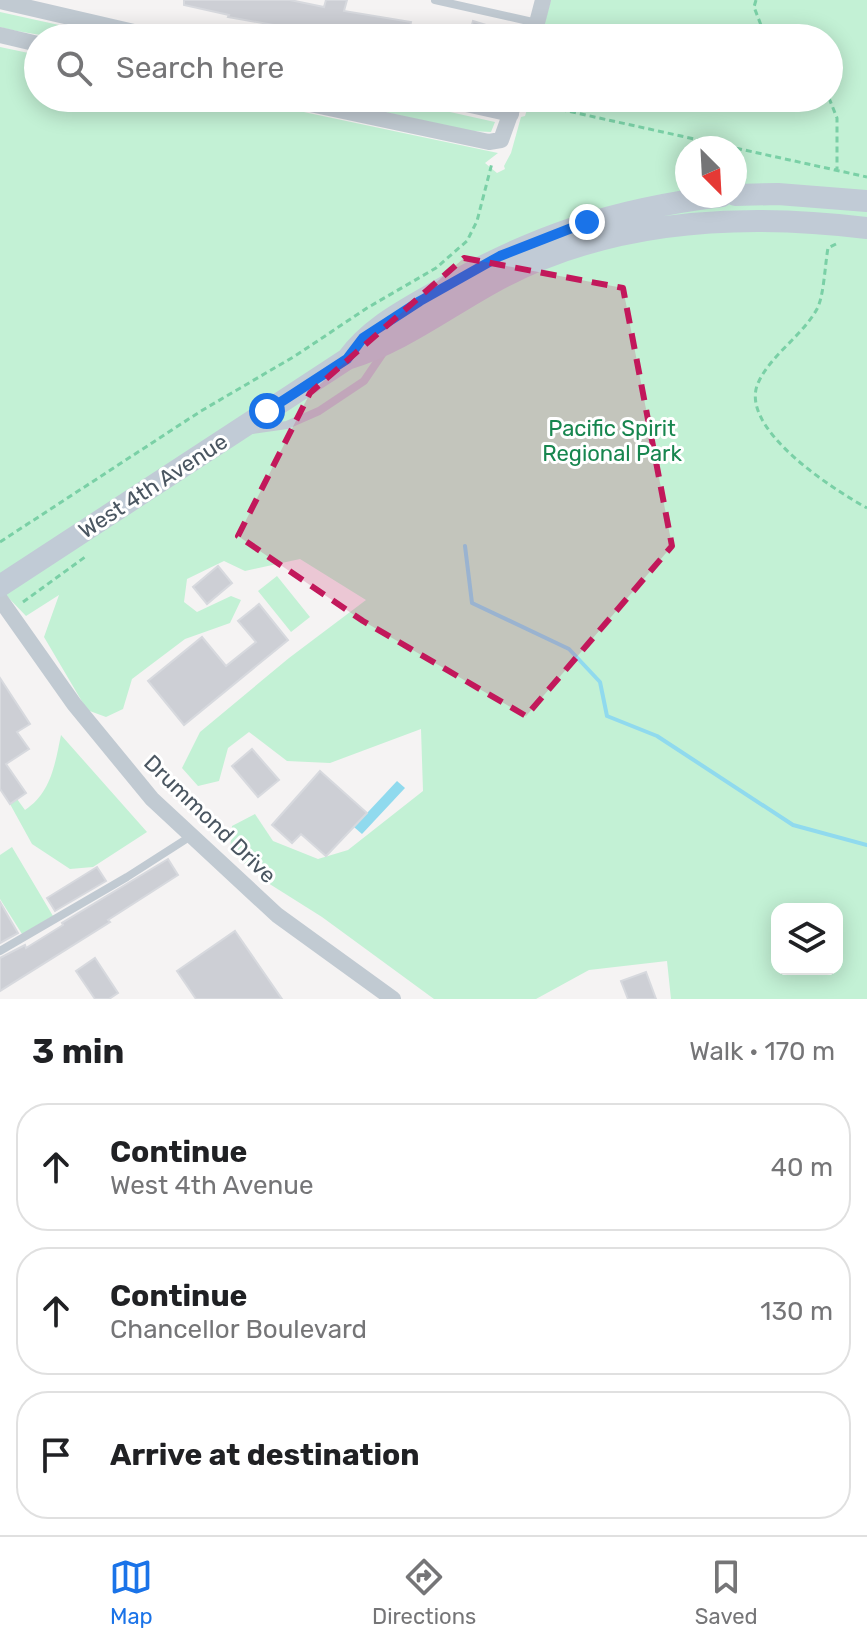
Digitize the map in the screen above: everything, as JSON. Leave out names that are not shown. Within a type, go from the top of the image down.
[{"type":"main road","points":[[747,195],[867,201]]},
{"type":"main road","points":[[347,359],[363,338],[391,319],[500,256],[587,222],[675,203]]},
{"type":"main road","points":[[347,359],[378,350],[507,275],[544,259],[607,239],[666,227],[722,221],[798,221],[867,228]]},
{"type":"main road","name":"West 4th Avenue","points":[[0,586],[347,359]]},
{"type":"street","points":[[537,24],[543,0]]},
{"type":"street","points":[[0,1],[99,24]]},
{"type":"street","points":[[0,35],[24,41]]},
{"type":"street","points":[[348,112],[489,142],[501,140],[512,112]]},
{"type":"street","name":"Drummond Drive","points":[[0,599],[84,716],[152,799],[277,915],[393,999]]},
{"type":"lane","points":[[435,0],[515,24]]},
{"type":"lane","points":[[235,432],[287,425],[319,411],[364,381],[389,343]]},
{"type":"lane","points":[[0,951],[191,836]]},
{"type":"path","points":[[756,0],[754,7],[761,24]]},
{"type":"path","points":[[576,112],[867,177]]},
{"type":"path","points":[[835,112],[837,171]]},
{"type":"path","points":[[0,542],[201,411],[436,268],[467,241],[477,221],[492,163]]},
{"type":"path","points":[[848,243],[833,244],[828,248],[818,308],[758,381],[754,399],[772,436],[795,458],[867,508]]},
{"type":"path","points":[[23,602],[85,557]]},
{"type":"highlighted area","points":[[464,258],[623,288],[672,546],[526,716],[363,621],[238,536],[310,393]]},
{"type":"green space","name":"Pacific Spirit Regional Park","points":[[551,0],[867,0],[867,999],[671,999],[667,961],[589,970],[536,999],[434,999],[322,917],[268,883],[230,851],[232,826],[255,814],[273,841],[318,859],[348,850],[423,791],[421,729],[330,763],[287,761],[249,732],[228,748],[219,781],[198,786],[182,768],[200,732],[289,658],[366,600],[300,559],[245,571],[224,561],[187,579],[184,602],[197,612],[231,596],[241,600],[230,623],[185,639],[132,679],[123,709],[106,717],[87,710],[44,637],[59,595],[26,616],[0,589],[0,47],[24,52],[24,112],[304,112],[498,153],[485,163],[497,173],[505,169],[521,117],[526,112],[843,112],[843,24],[544,24]]},
{"type":"green space","points":[[0,12],[54,24],[24,24],[24,32],[0,27]]},
{"type":"green space","points":[[384,112],[450,112],[495,122],[491,132],[471,131]]},
{"type":"green space","points":[[277,576],[310,617],[291,632],[258,591]]},
{"type":"green space","points":[[61,735],[147,832],[93,867],[70,869],[32,844],[10,804],[17,799],[25,810],[41,795],[50,777]]},
{"type":"green space","points":[[12,847],[53,916],[22,934],[0,899],[0,855]]},
{"type":"water","points":[[397,781],[405,788],[362,834],[354,827]]},
{"type":"building","points":[[184,0],[290,0],[324,7],[326,0],[347,0],[344,11],[411,22],[268,24],[184,5]]},
{"type":"building","points":[[218,566],[232,583],[207,604],[193,587]]},
{"type":"building","points":[[259,604],[288,640],[184,725],[148,681],[202,637],[226,666],[256,642],[238,621]]},
{"type":"building","points":[[0,678],[30,724],[17,732],[29,749],[6,764],[26,793],[10,804],[0,789]]},
{"type":"building","points":[[252,749],[279,780],[258,797],[232,766]]},
{"type":"building","points":[[320,771],[367,813],[326,856],[301,834],[292,843],[272,825]]},
{"type":"building","points":[[168,859],[178,875],[0,991],[0,958],[25,945],[26,948]]},
{"type":"building","points":[[97,867],[106,881],[55,911],[47,898]]},
{"type":"building","points":[[0,902],[18,933],[0,943]]},
{"type":"building","points":[[235,931],[282,999],[196,999],[177,971]]},
{"type":"building","points":[[95,958],[118,993],[109,999],[95,999],[76,971]]},
{"type":"building","points":[[646,972],[656,999],[628,999],[621,981]]},
{"type":"waterway","points":[[465,546],[472,603],[569,649],[600,682],[607,716],[657,736],[793,825],[867,845]]},
{"type":"route","points":[[267,411],[347,359],[363,338],[462,276],[537,240],[587,222]]}]
